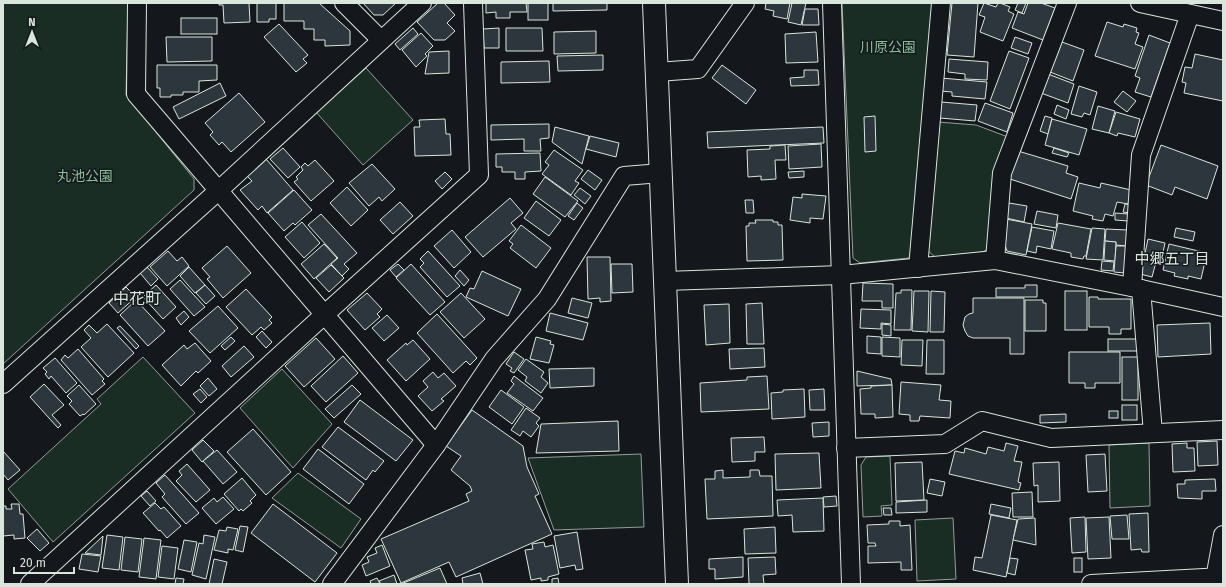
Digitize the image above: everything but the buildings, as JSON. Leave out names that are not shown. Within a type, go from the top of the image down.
[{"type":"street","points":[[137,3],[136,94],[436,445]]},
{"type":"street","points":[[344,3],[381,40]]},
{"type":"street","points":[[3,384],[422,3]]},
{"type":"street","points":[[38,583],[324,315],[479,176],[473,3]]},
{"type":"street","points":[[654,3],[677,584]]},
{"type":"street","points":[[656,72],[698,69],[745,3]]},
{"type":"street","points":[[832,3],[851,584]]},
{"type":"street","points":[[918,268],[941,3]]},
{"type":"street","points":[[995,260],[1002,173],[1067,3]]},
{"type":"street","points":[[1140,3],[1223,21]]},
{"type":"street","points":[[1153,433],[1137,288],[1141,155],[1190,14]]},
{"type":"street","points":[[332,584],[436,445],[494,359],[547,299],[624,176],[661,173]]},
{"type":"street","points":[[665,281],[841,275],[995,260],[1137,288],[1223,307]]},
{"type":"street","points":[[846,448],[945,444],[982,421],[1051,438],[1223,430]]},
{"type":"street","points":[[1091,584],[1217,580],[1223,535]]},
{"type":"green space","name":"丸池公園","points":[[3,3],[128,3],[126,95],[194,179],[194,190],[3,364]]},
{"type":"green space","name":"川原公園","points":[[842,3],[935,3],[913,250],[909,258],[860,263],[853,258]]},
{"type":"green space","points":[[366,68],[413,120],[363,165],[316,112]]},
{"type":"green space","points":[[938,122],[976,125],[1008,137],[990,247],[983,252],[935,257],[926,249]]},
{"type":"green space","points":[[143,357],[195,413],[53,542],[8,489],[101,404],[97,399]]},
{"type":"green space","points":[[282,369],[332,424],[293,468],[240,408]]},
{"type":"green space","points":[[1149,443],[1150,506],[1110,508],[1109,445]]},
{"type":"green space","points":[[641,454],[644,527],[554,530],[528,458]]},
{"type":"green space","points":[[890,456],[892,505],[881,506],[882,516],[863,517],[861,465],[866,457]]},
{"type":"green space","points":[[298,473],[361,519],[341,548],[272,498]]},
{"type":"green space","points":[[953,518],[956,579],[917,581],[915,520]]},
{"type":"district","name":"中郷五丁目","points":[[1172,259]]},
{"type":"district","name":"中花町","points":[[137,298]]}]
